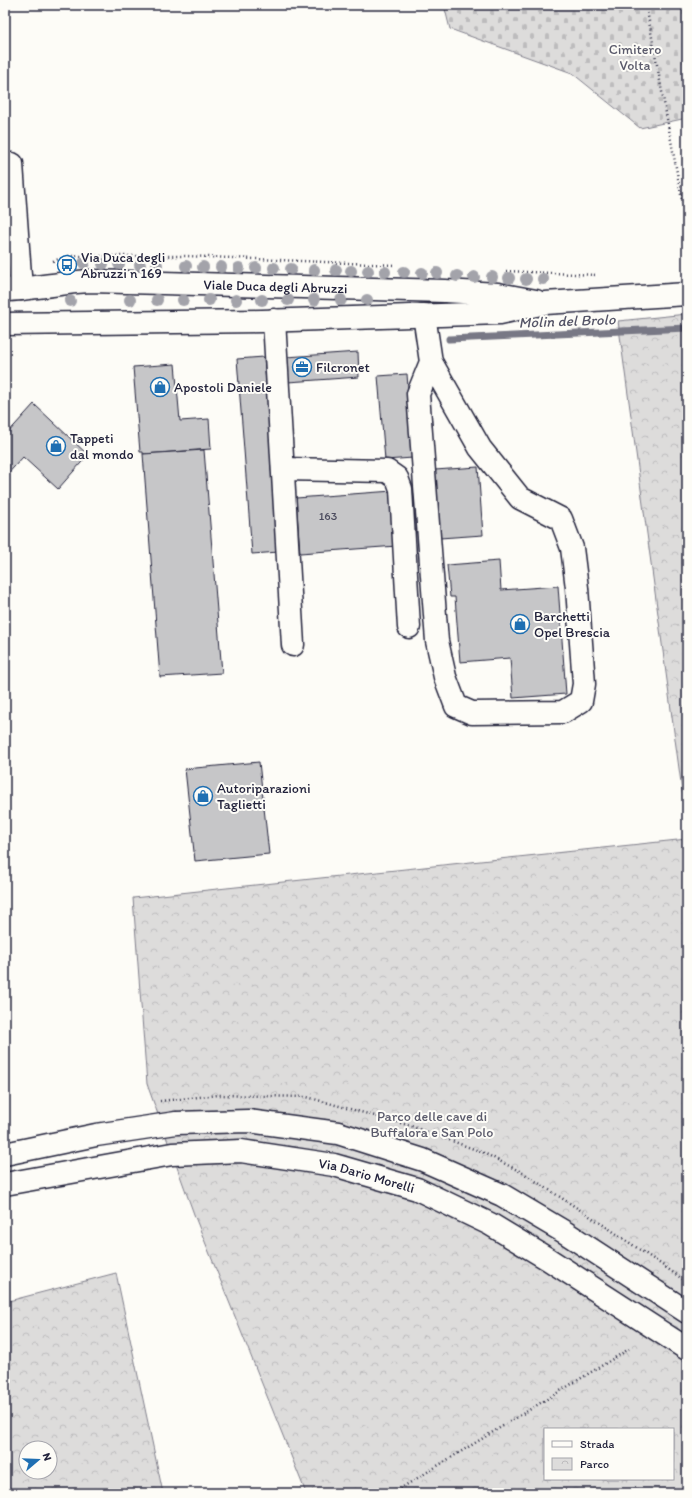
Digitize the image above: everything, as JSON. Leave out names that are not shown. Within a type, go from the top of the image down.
[{"type":"street","points":[[12,164],[18,254],[13,290]]},
{"type":"street","name":"Viale Duca degli Abruzzi","points":[[13,290],[73,282],[107,281],[445,291],[498,294],[545,303]]},
{"type":"street","name":"Viale Duca degli Abruzzi","points":[[5,324],[274,320],[500,313],[545,303],[687,294]]},
{"type":"street","points":[[424,315],[431,362],[480,448],[520,498],[561,519],[572,548],[577,588],[584,684],[580,701],[563,712],[472,713],[456,706],[445,677],[437,641],[418,394],[431,362]]},
{"type":"street","points":[[274,320],[293,645]]},
{"type":"street","points":[[283,469],[387,470],[397,478],[401,489],[409,627]]},
{"type":"street","points":[[5,1154],[96,1135],[176,1123],[248,1121],[338,1133],[423,1160],[502,1195],[566,1233],[687,1312]]},
{"type":"street","name":"Via Dario Morelli","points":[[5,1184],[172,1154],[241,1150],[334,1165],[417,1189],[490,1224],[606,1295],[681,1345]]},
{"type":"path","points":[[646,5],[687,227]]},
{"type":"path","points":[[393,1493],[629,1349]]},
{"type":"green space","name":"Cimitero Volta","points":[[444,5],[687,5],[687,118],[640,128],[572,73],[450,29]]},
{"type":"green space","points":[[687,314],[687,827],[618,321]]},
{"type":"green space","name":"Parco delle cave di Buffalora e San Polo","points":[[687,839],[687,1493],[306,1493],[195,1217],[147,1084],[133,898]]},
{"type":"green space","points":[[116,1273],[163,1493],[5,1493],[5,1302]]},
{"type":"building","points":[[358,352],[359,377],[288,382],[286,357]]},
{"type":"building","points":[[264,357],[279,552],[252,554],[237,359]]},
{"type":"building","points":[[175,364],[180,421],[209,419],[211,449],[143,454],[143,452],[140,452],[133,367]]},
{"type":"building","points":[[407,374],[413,458],[385,460],[378,376]]},
{"type":"building","points":[[34,404],[88,455],[58,489],[23,457],[5,477],[5,436]]},
{"type":"building","points":[[204,450],[222,673],[160,677],[143,454]]},
{"type":"building","points":[[478,467],[483,535],[440,538],[435,470]]},
{"type":"building","points":[[393,491],[397,546],[300,553],[296,498]]},
{"type":"building","points":[[499,561],[501,590],[558,586],[566,694],[513,698],[510,658],[460,662],[455,597],[450,597],[447,565]]},
{"type":"building","points":[[259,762],[269,854],[195,861],[185,769]]},
{"type":"waterway","name":"Molin del Brolo","points":[[449,339],[687,328]]},
{"type":"place","name":"Via Duca degli Abruzzi n 169","points":[[67,265]]},
{"type":"place","name":"Filcronet","points":[[302,367]]},
{"type":"place","name":"Apostoli Daniele","points":[[160,387]]},
{"type":"place","name":"Tappeti dal mondo","points":[[56,446]]},
{"type":"place","name":"Barchetti Opel Brescia","points":[[520,624]]},
{"type":"place","name":"Autoriparazioni Taglietti","points":[[203,796]]}]
